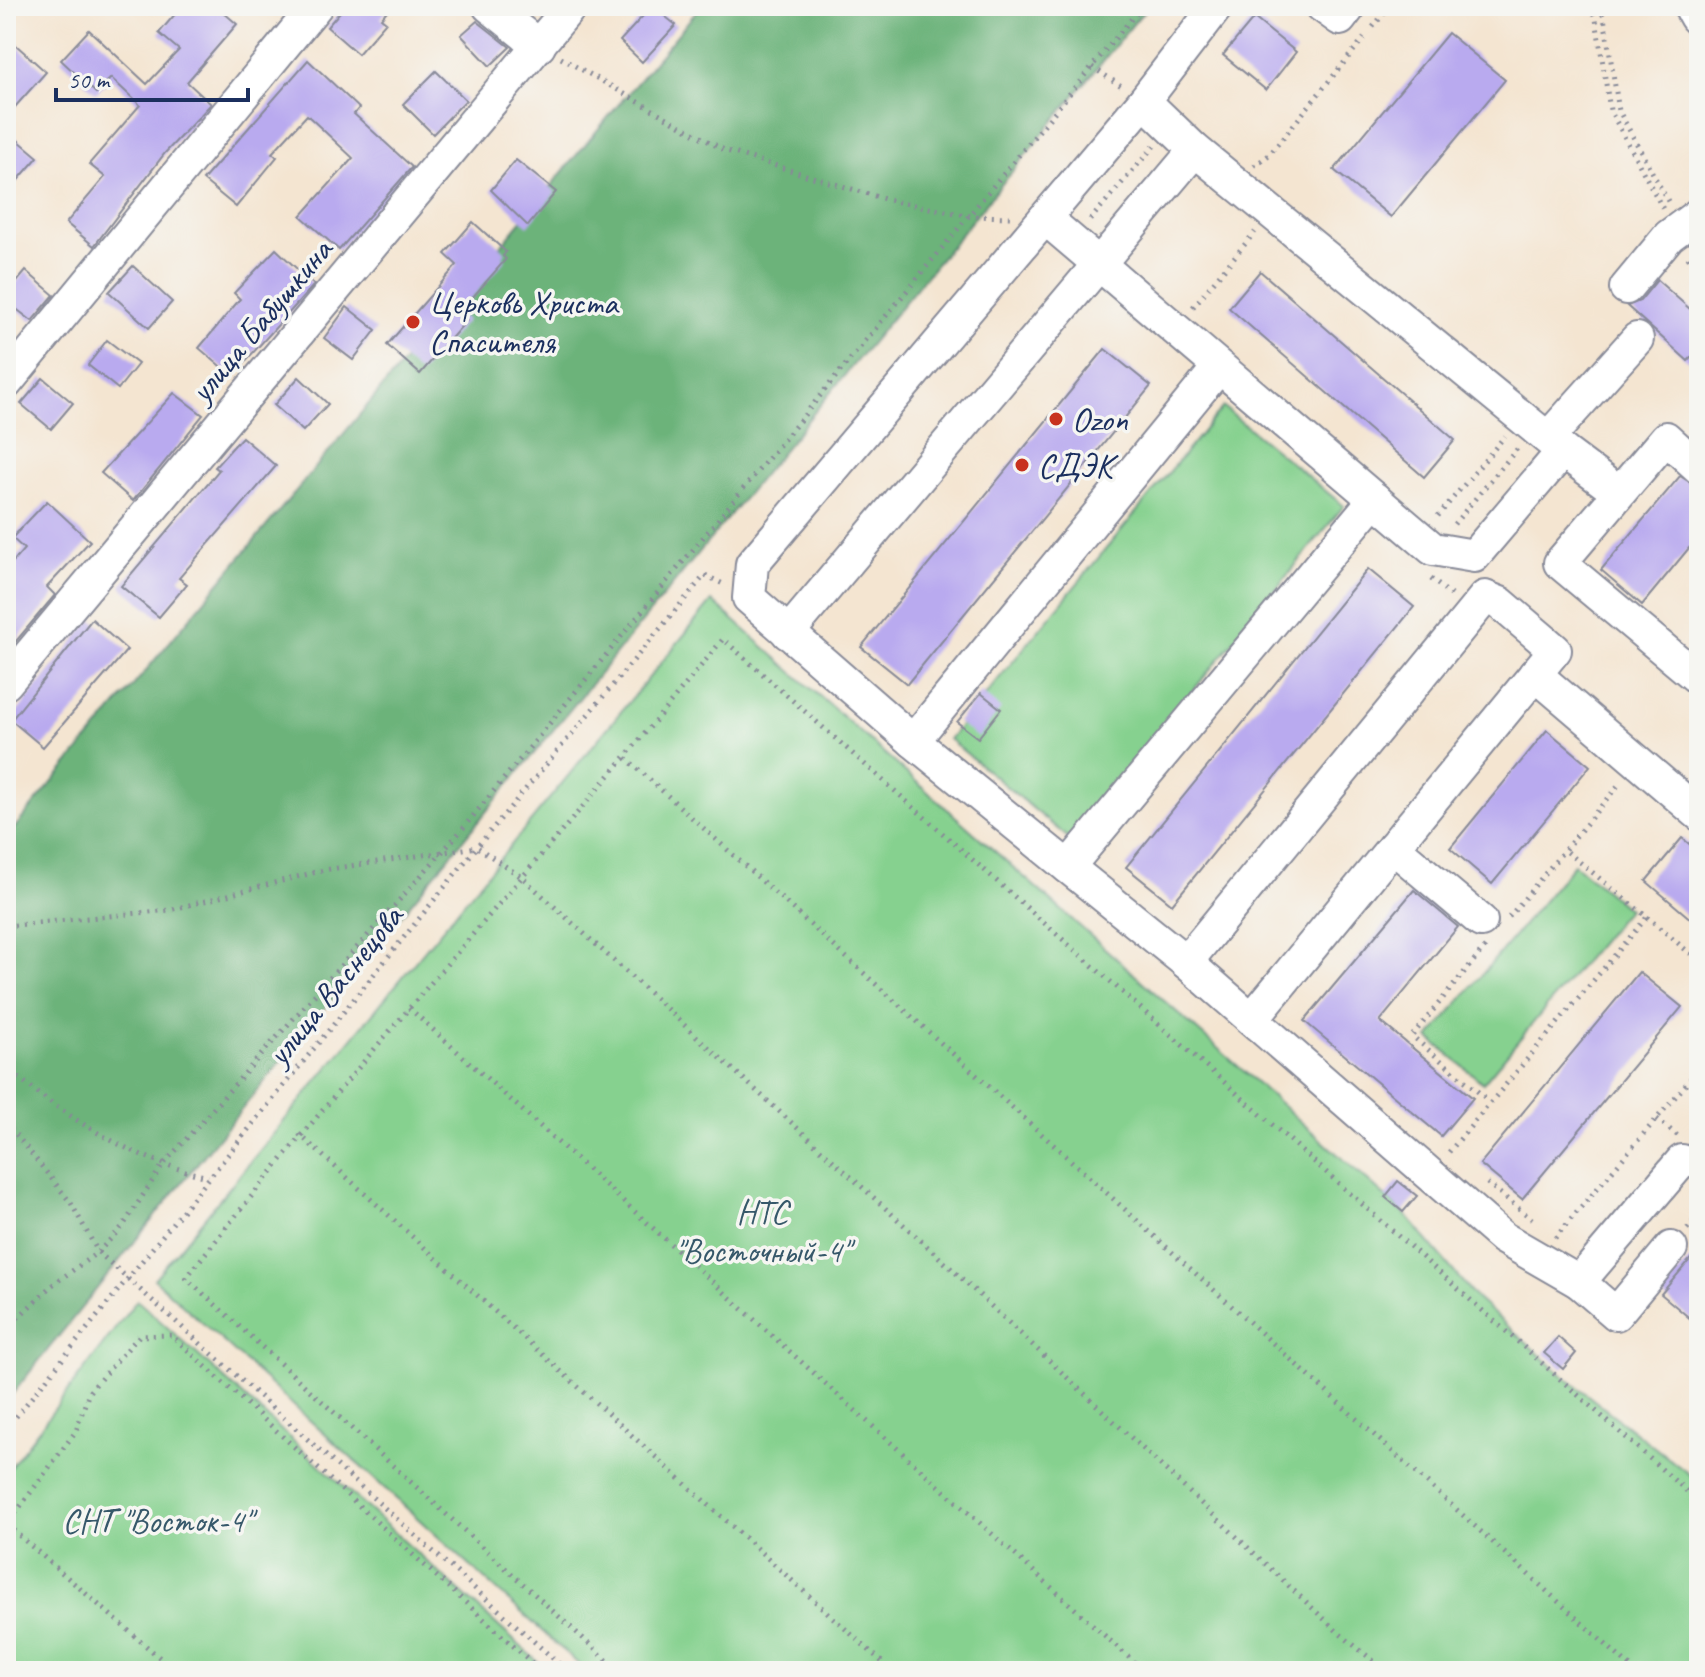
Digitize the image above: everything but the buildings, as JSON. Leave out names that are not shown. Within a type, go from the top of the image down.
[{"type":"main road","points":[[1694,6],[1699,15]]},
{"type":"street","points":[[6,383],[316,6]]},
{"type":"street","points":[[489,6],[539,46]]},
{"type":"street","name":"улица Бабушкина","points":[[6,683],[571,6]]},
{"type":"street","points":[[1217,6],[1144,101],[752,564],[749,598],[913,741],[1186,962],[1503,1238],[1579,1282],[1616,1314],[1671,1248]]},
{"type":"street","points":[[1322,6],[1340,19],[1350,6]]},
{"type":"street","points":[[1144,101],[1195,150],[1619,493]]},
{"type":"street","points":[[788,633],[1195,150]]},
{"type":"street","points":[[1045,218],[1433,549],[1474,556]]},
{"type":"street","points":[[1626,288],[1685,223]]},
{"type":"street","points":[[1474,556],[1637,339]]},
{"type":"street","points":[[913,741],[1219,367]]},
{"type":"street","points":[[1699,468],[1666,438],[1560,563],[1699,679]]},
{"type":"street","points":[[1068,867],[1375,499]]},
{"type":"street","points":[[1474,556],[1485,597]]},
{"type":"street","points":[[1252,1019],[1555,650],[1500,603],[1485,597]]},
{"type":"street","points":[[1186,962],[1485,597]]},
{"type":"street","points":[[1535,674],[1699,814]]},
{"type":"street","points":[[1393,847],[1492,928]]},
{"type":"street","points":[[1579,1282],[1682,1161]]},
{"type":"path","points":[[6,1329],[51,1286],[98,1252],[123,1226],[162,1166],[443,851],[1142,6]]},
{"type":"path","points":[[1235,180],[1269,155],[1390,6]]},
{"type":"path","points":[[1590,6],[1596,19],[1610,110],[1685,223]]},
{"type":"path","points":[[1599,6],[1604,17],[1619,111],[1685,223],[1699,279]]},
{"type":"path","points":[[539,46],[724,150],[888,200],[971,216],[1045,218]]},
{"type":"path","points":[[1180,302],[1190,310],[1261,225]]},
{"type":"path","points":[[1428,508],[1440,517],[1507,433],[1520,445],[1433,549]]},
{"type":"path","name":"улица Васнецова","points":[[6,1429],[126,1276],[477,847],[705,575]]},
{"type":"path","points":[[619,1671],[186,1278],[299,1134],[626,758],[723,639],[1699,1502]]},
{"type":"path","points":[[626,758],[1635,1671]]},
{"type":"path","points":[[1489,1101],[1412,1036],[1492,928],[1565,850],[1627,775]]},
{"type":"path","points":[[6,926],[170,910],[324,870],[477,847],[523,878],[940,1258],[1339,1633],[1386,1671]]},
{"type":"path","points":[[1565,850],[1699,961]]},
{"type":"path","points":[[1449,1152],[1647,917]]},
{"type":"path","points":[[409,1008],[1144,1671]]},
{"type":"path","points":[[6,1067],[54,1108],[162,1166],[208,1177]]},
{"type":"path","points":[[6,1122],[71,1203],[98,1252],[567,1671]]},
{"type":"path","points":[[299,1134],[892,1671]]},
{"type":"path","points":[[175,1671],[6,1526],[76,1431],[89,1392],[139,1336],[171,1335],[541,1671]]},
{"type":"green space","points":[[701,6],[1148,6],[192,1170],[6,1402],[6,838]]},
{"type":"green space","points":[[1223,407],[1344,506],[1071,840],[949,739]]},
{"type":"green space","name":"НТС \"Восточный-4\"","points":[[712,601],[1404,1213],[1476,1298],[1567,1379],[1699,1482],[1699,1671],[586,1671],[154,1279]]},
{"type":"green space","points":[[1574,864],[1628,909],[1483,1083],[1429,1038]]},
{"type":"green space","name":"СНТ \"Восток-4\"","points":[[137,1300],[548,1671],[6,1671],[6,1473]]},
{"type":"place","name":"Церковь Христа Спасителя","points":[[413,322]]},
{"type":"place","name":"Ozon","points":[[1056,419]]},
{"type":"place","name":"СДЭК","points":[[1022,465]]}]
